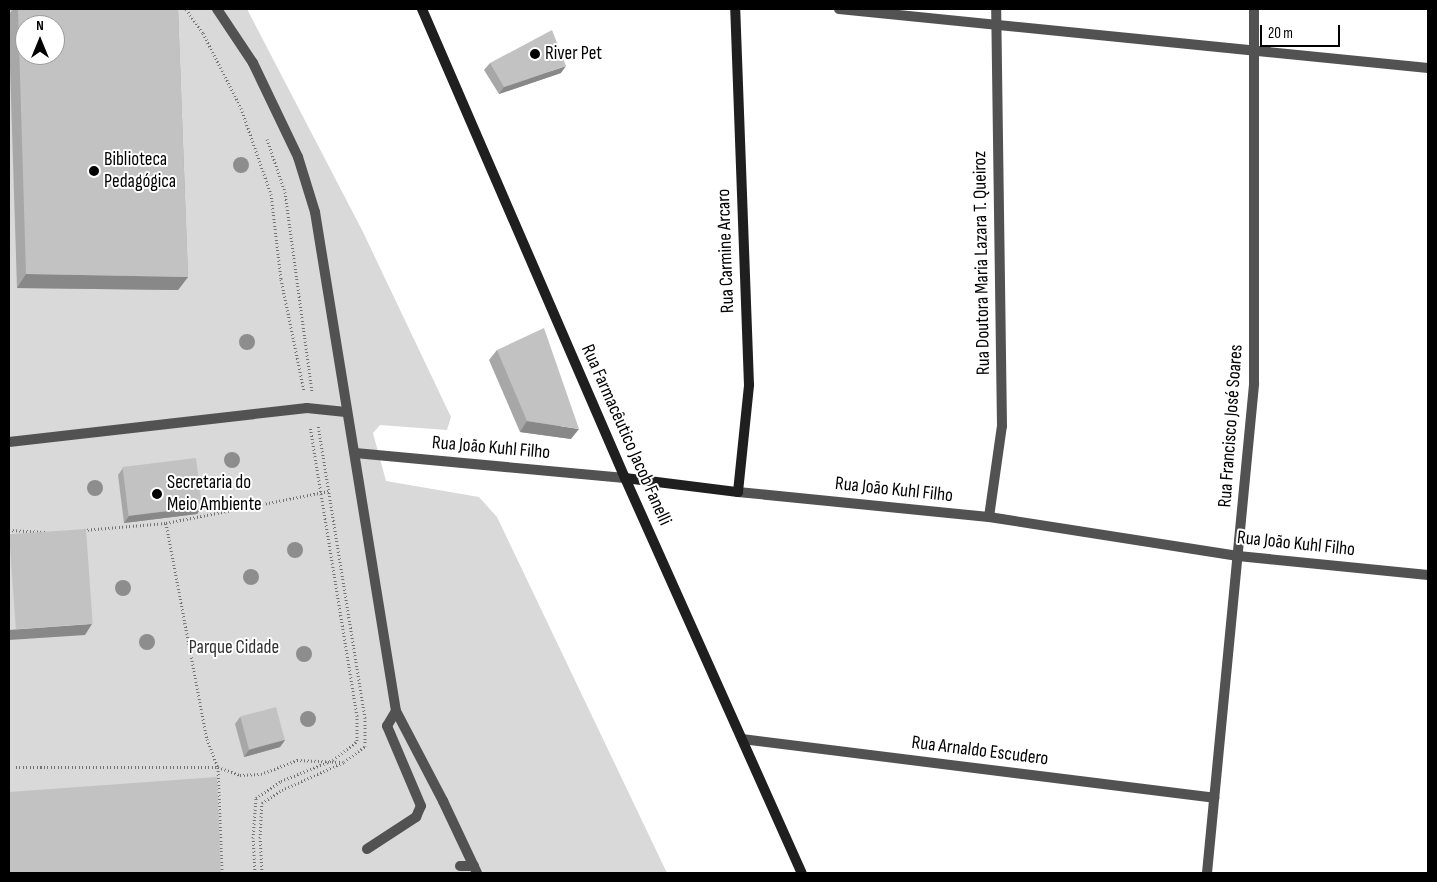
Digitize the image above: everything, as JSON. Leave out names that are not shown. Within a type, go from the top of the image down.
[{"type":"main road","name":"Rua Farmacêutico Jacob Fanelli","points":[[422,9],[625,478],[802,873]]},
{"type":"main road","name":"Rua Carmine Arcaro","points":[[735,9],[749,385],[738,492]]},
{"type":"main road","name":"Rua João Kuhl Filho","points":[[625,478],[738,492]]},
{"type":"street","points":[[217,9],[253,63],[298,157],[315,212],[396,711],[475,870]]},
{"type":"street","points":[[839,9],[1254,49],[1428,68]]},
{"type":"street","name":"Rua Doutora Maria Lazara T. Queiroz","points":[[989,517],[1002,426],[996,9]]},
{"type":"street","name":"Rua Francisco José Soares","points":[[1208,873],[1254,383],[1254,9]]},
{"type":"street","points":[[9,442],[311,409],[346,412]]},
{"type":"street","name":"Rua João Kuhl Filho","points":[[355,453],[625,478]]},
{"type":"street","name":"Rua João Kuhl Filho","points":[[738,492],[989,517],[1238,556],[1428,575]]},
{"type":"street","points":[[367,849],[416,817],[421,806],[387,726],[396,711]]},
{"type":"street","name":"Rua Arnaldo Escudero","points":[[742,739],[1214,798]]},
{"type":"street","points":[[460,866],[475,870]]},
{"type":"path","points":[[186,9],[203,33],[241,108],[271,194],[281,278],[329,491],[365,718],[365,746],[344,762],[282,790],[262,803],[260,838],[262,873]]},
{"type":"path","points":[[255,873],[253,838],[256,798],[281,782],[328,762],[358,741],[358,716],[321,494],[285,192],[266,137]]},
{"type":"path","points":[[77,531],[166,523],[329,491]]},
{"type":"path","points":[[166,523],[207,739],[218,767],[222,873]]},
{"type":"path","points":[[9,530],[50,532]]},
{"type":"path","points":[[9,768],[218,767],[240,775],[261,774],[297,760],[344,762]]},
{"type":"green space","name":"Parque Cidade","points":[[9,9],[247,9],[362,230],[451,417],[447,430],[380,425],[373,433],[386,481],[479,497],[497,517],[667,873],[9,873]]},
{"type":"building","name":"Biblioteca Pedagógica","points":[[18,9],[178,9],[188,277],[26,274],[20,65],[65,65],[65,15],[18,15]]},
{"type":"building","name":"River Pet","points":[[552,30],[566,66],[504,87],[490,63]]},
{"type":"building","points":[[544,328],[579,429],[527,421],[497,350]]},
{"type":"building","name":"Secretaria do Meio Ambiente","points":[[196,458],[202,507],[129,516],[123,467]]},
{"type":"building","points":[[86,529],[93,624],[16,629],[9,534]]},
{"type":"building","points":[[276,707],[285,740],[249,749],[240,717]]},
{"type":"building","points":[[217,777],[221,873],[9,873],[9,792]]},
{"type":"place","name":"River Pet","points":[[535,54]]},
{"type":"place","name":"Biblioteca Pedagógica","points":[[94,171]]},
{"type":"place","name":"Secretaria do Meio Ambiente","points":[[157,494]]}]
